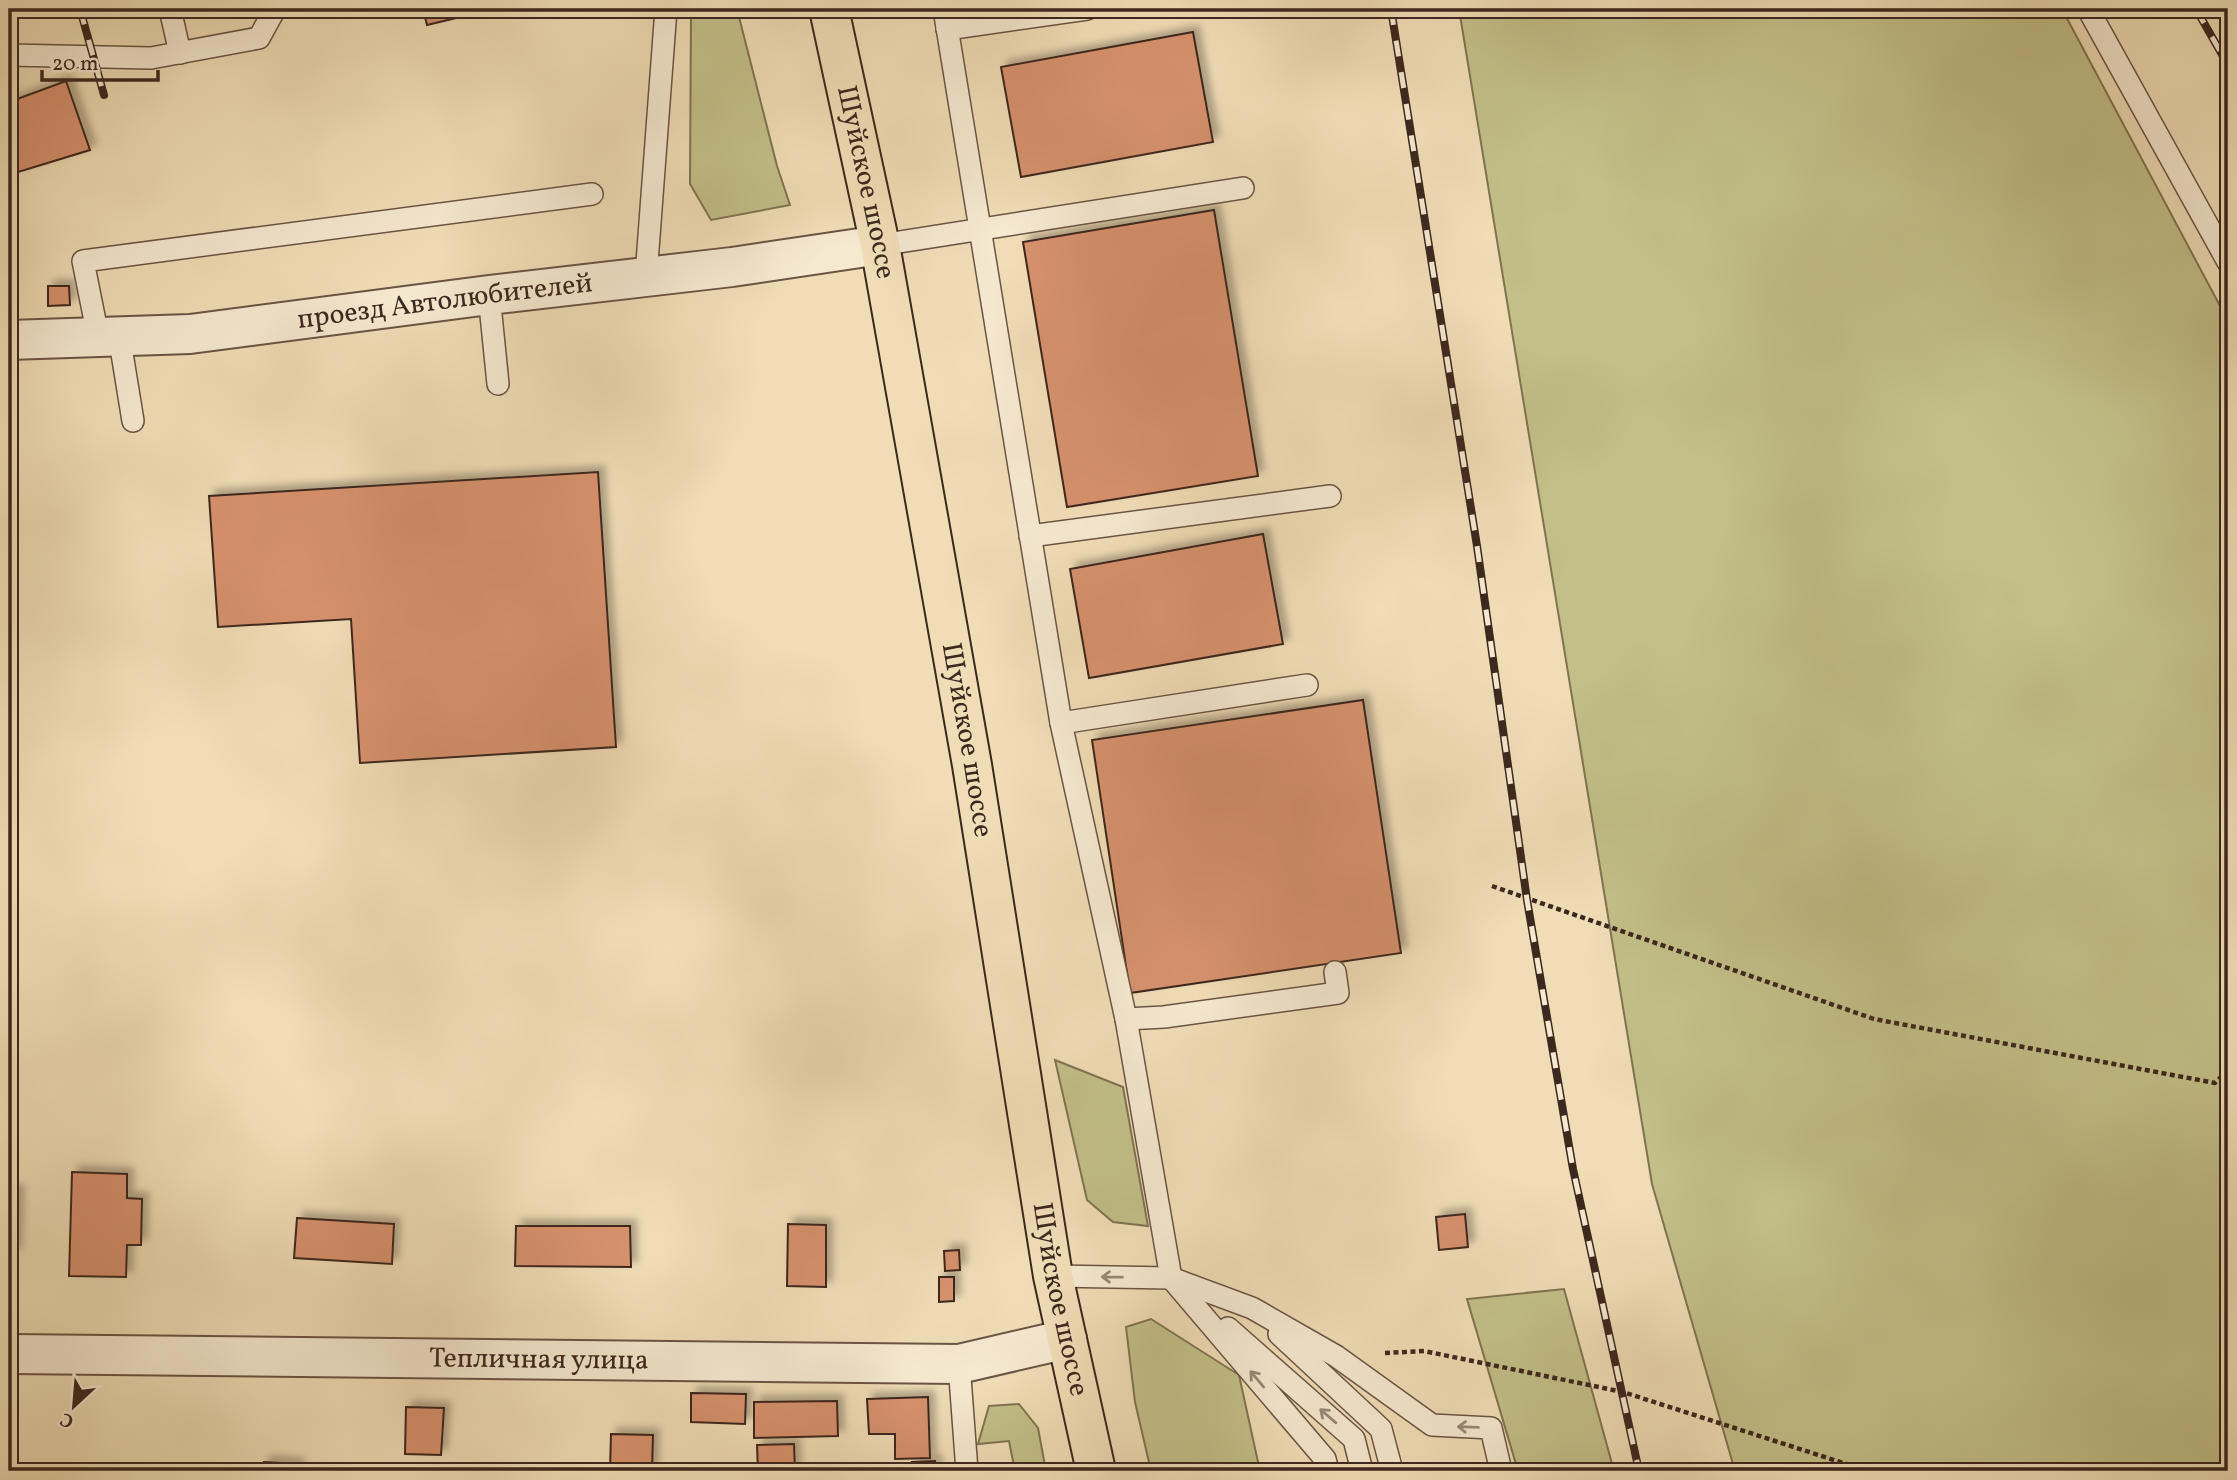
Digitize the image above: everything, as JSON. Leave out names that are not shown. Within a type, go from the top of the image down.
[{"type":"main road","name":"Шуйское шоссе","points":[[829,9],[880,245],[972,765],[1053,1276],[1096,1471]]},
{"type":"street","name":"проезд Автолюбителей","points":[[9,340],[190,334],[880,245]]},
{"type":"street","name":"Тепличная улица","points":[[9,1354],[959,1364],[1067,1339]]},
{"type":"lane","points":[[170,9],[180,53]]},
{"type":"lane","points":[[9,55],[151,58],[180,53],[259,38],[275,9]]},
{"type":"lane","points":[[646,276],[666,9]]},
{"type":"lane","points":[[1087,9],[945,19],[1060,723],[1126,1019],[1171,1278],[1325,1459],[1328,1471]]},
{"type":"lane","points":[[2088,9],[2228,262]]},
{"type":"lane","points":[[880,245],[1243,187]]},
{"type":"lane","points":[[133,421],[83,261],[592,194]]},
{"type":"lane","points":[[489,295],[498,384]]},
{"type":"lane","points":[[1030,536],[1330,496]]},
{"type":"lane","points":[[1060,723],[1307,685]]},
{"type":"lane","points":[[1126,1019],[1164,1017],[1338,993],[1335,972]]},
{"type":"lane","points":[[1053,1276],[1171,1278],[1252,1308],[1336,1356],[1432,1425],[1491,1428],[1501,1471]]},
{"type":"lane","points":[[1171,1278],[1354,1439],[1362,1471]]},
{"type":"lane","points":[[1252,1308],[1381,1429],[1392,1471]]},
{"type":"lane","points":[[959,1364],[967,1471]]},
{"type":"path","points":[[1493,886],[1874,1019],[2215,1083],[2228,1070]]},
{"type":"path","points":[[1336,1356],[1424,1351],[1623,1392],[1868,1471]]},
{"type":"shaded area","points":[[691,9],[737,9],[777,166],[790,205],[711,220],[690,184]]},
{"type":"shaded area","points":[[1459,9],[2062,9],[2228,321],[2228,1471],[1735,1471],[1652,1184]]},
{"type":"shaded area","points":[[1055,1060],[1123,1087],[1148,1226],[1113,1222],[1087,1200]]},
{"type":"shaded area","points":[[1564,1289],[1614,1471],[1518,1471],[1467,1299]]},
{"type":"shaded area","points":[[1151,1319],[1239,1375],[1260,1471],[1151,1471],[1135,1402],[1126,1327]]},
{"type":"shaded area","points":[[1019,1404],[1038,1428],[1046,1471],[1015,1471],[1009,1441],[978,1444],[989,1406]]},
{"type":"building","points":[[423,9],[494,9],[427,25]]},
{"type":"building","points":[[1193,32],[1213,142],[1021,177],[1001,67]]},
{"type":"building","points":[[66,81],[90,150],[18,172],[9,149],[9,102]]},
{"type":"building","points":[[1214,210],[1258,476],[1067,507],[1023,242]]},
{"type":"building","points":[[48,286],[69,286],[70,305],[48,306]]},
{"type":"building","points":[[598,472],[616,747],[360,763],[351,619],[218,627],[209,496]]},
{"type":"building","points":[[1263,534],[1283,644],[1089,678],[1070,569]]},
{"type":"building","points":[[1363,700],[1401,953],[1130,993],[1092,740]]},
{"type":"building","points":[[72,1172],[127,1174],[127,1198],[142,1199],[141,1245],[127,1245],[126,1277],[69,1276]]},
{"type":"building","points":[[9,1191],[18,1191],[15,1254],[9,1253]]},
{"type":"building","points":[[1465,1214],[1468,1247],[1439,1250],[1436,1217]]},
{"type":"building","points":[[297,1218],[394,1224],[392,1264],[294,1258]]},
{"type":"building","points":[[788,1224],[826,1225],[826,1287],[787,1286]]},
{"type":"building","points":[[516,1226],[630,1226],[631,1267],[515,1266]]},
{"type":"building","points":[[959,1250],[960,1270],[945,1271],[944,1251]]},
{"type":"building","points":[[939,1277],[954,1277],[954,1301],[939,1302]]},
{"type":"building","points":[[691,1393],[746,1394],[745,1424],[691,1422]]},
{"type":"building","points":[[928,1397],[930,1458],[895,1459],[895,1434],[869,1434],[867,1399]]},
{"type":"building","points":[[837,1401],[838,1436],[754,1438],[754,1402]]},
{"type":"building","points":[[406,1407],[444,1408],[441,1455],[405,1454]]},
{"type":"building","points":[[611,1434],[653,1435],[652,1471],[610,1471]]},
{"type":"building","points":[[794,1444],[795,1471],[758,1471],[757,1445]]},
{"type":"building","points":[[935,1461],[936,1471],[913,1471],[912,1462]]},
{"type":"building","points":[[264,1462],[298,1464],[298,1471],[263,1471]]},
{"type":"railway","points":[[80,9],[104,95]]},
{"type":"railway","points":[[1391,9],[1477,546],[1527,900],[1573,1169],[1639,1471]]},
{"type":"railway","points":[[2196,9],[2228,65]]}]
